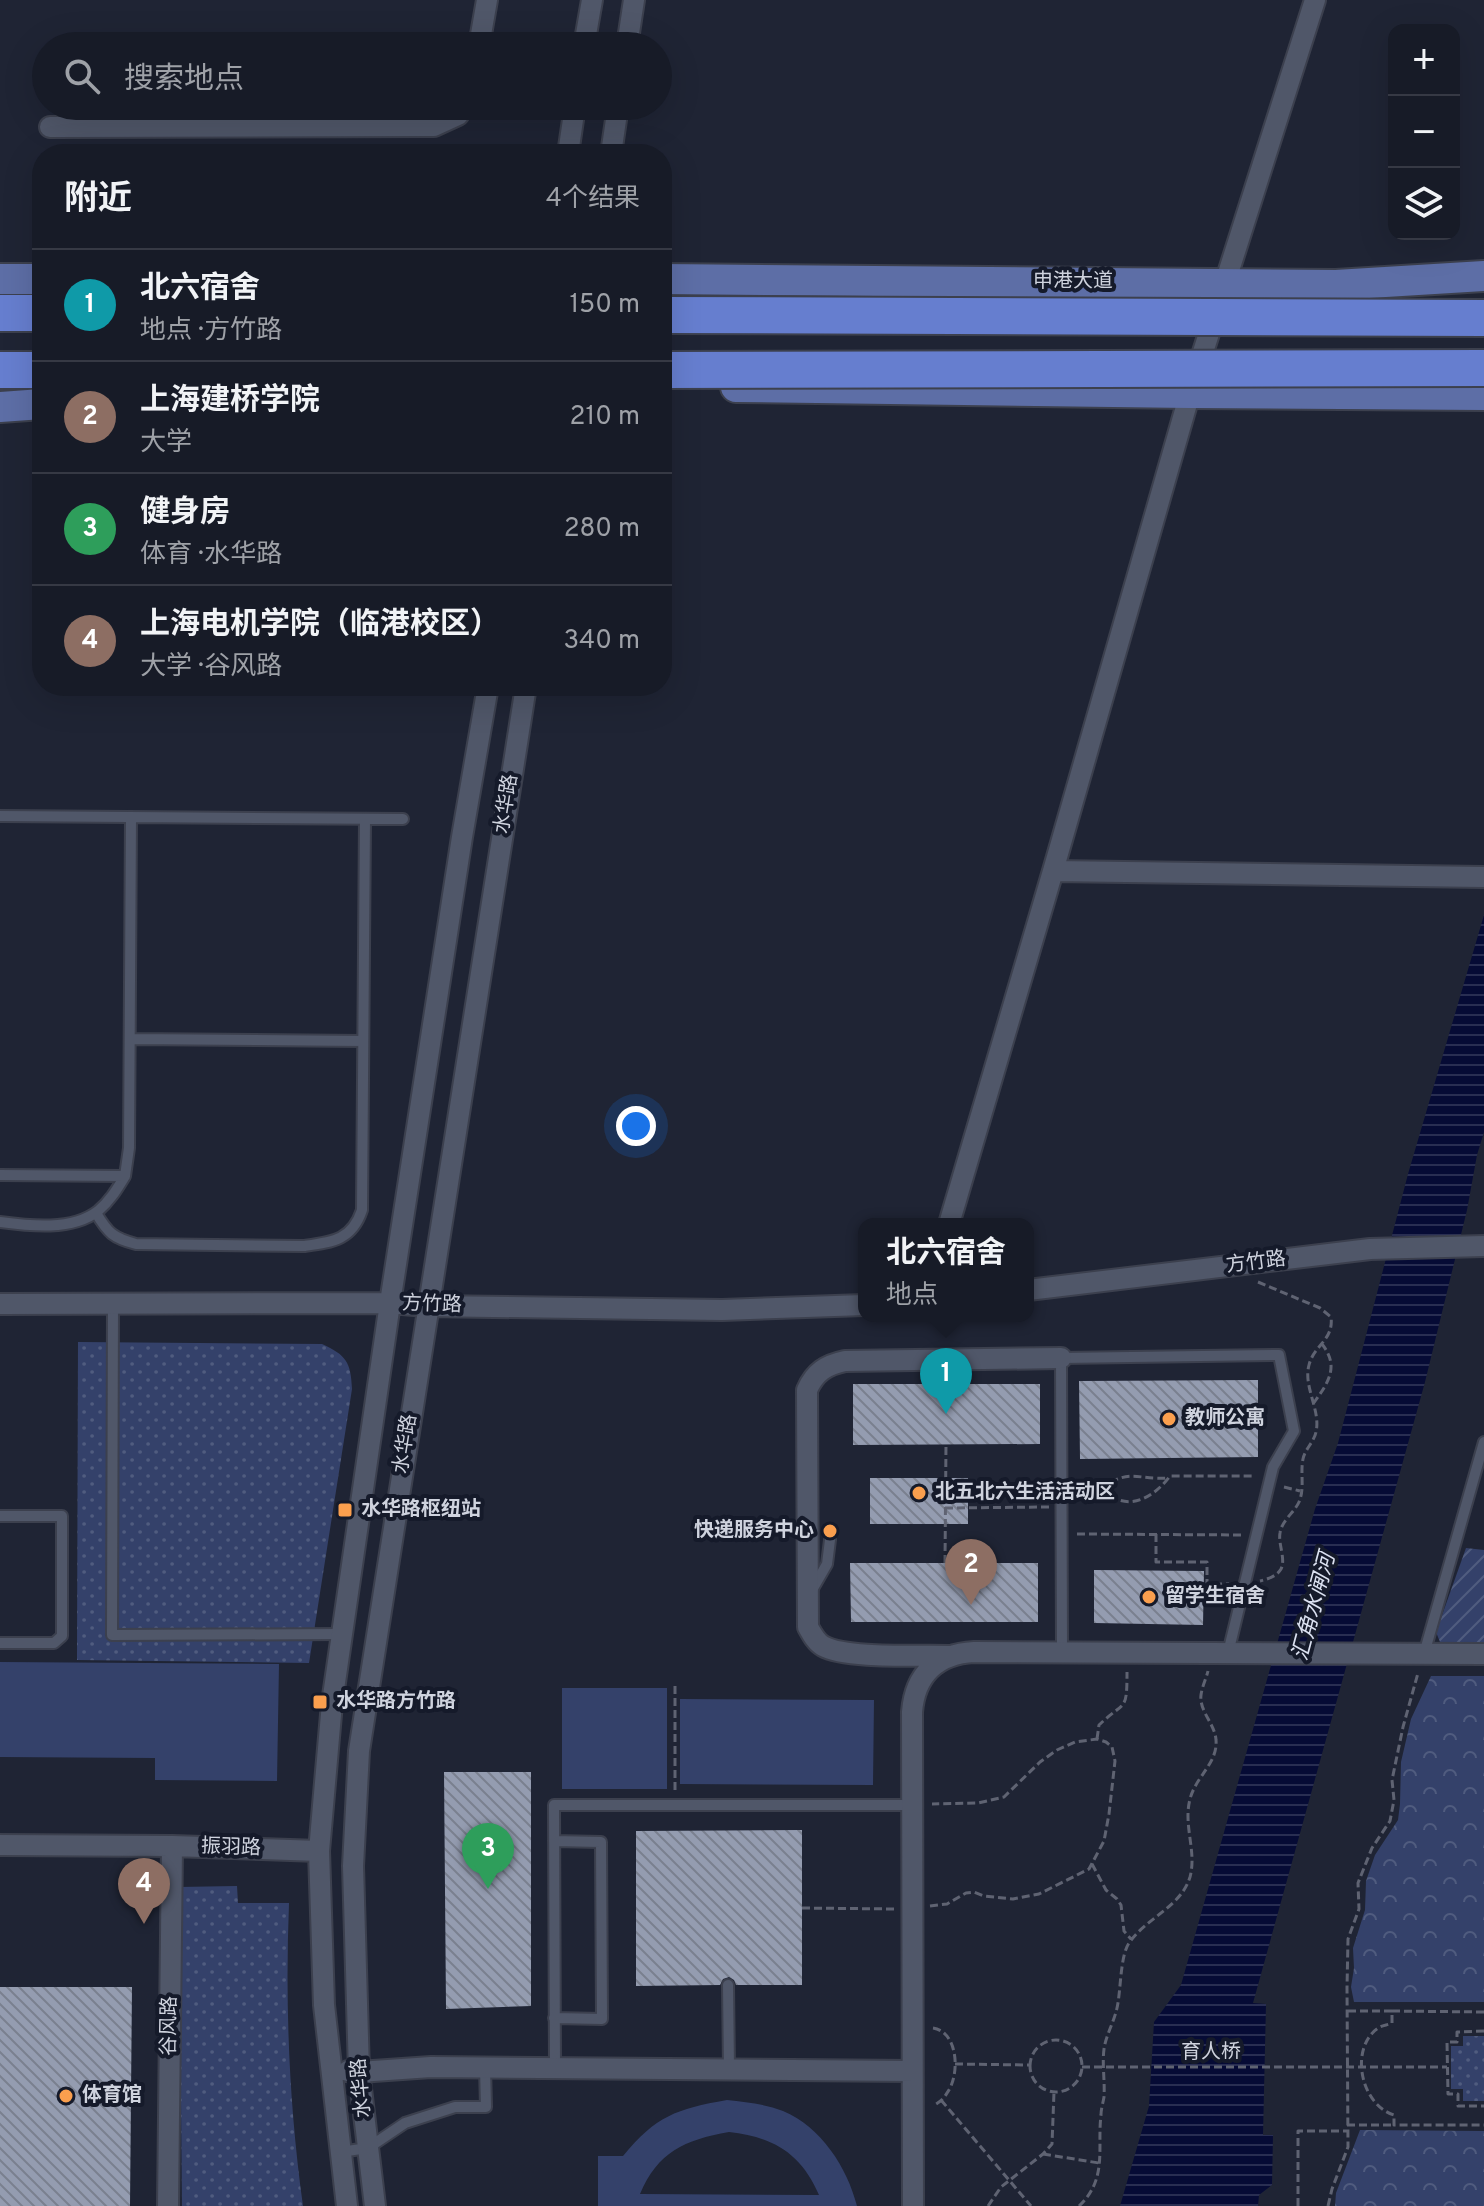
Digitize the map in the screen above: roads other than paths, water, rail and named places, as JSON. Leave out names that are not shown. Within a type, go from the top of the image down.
[{"type":"highway","points":[[0,313],[32,313]]},
{"type":"highway","points":[[672,315],[1484,318]]},
{"type":"highway","points":[[672,370],[1484,368]]},
{"type":"highway","points":[[0,370],[32,370]]},
{"type":"main road","name":"申港大道","points":[[672,279],[1336,285],[1484,276]]},
{"type":"main road","points":[[0,279],[32,279]]},
{"type":"main road","points":[[672,386],[1484,395]]},
{"type":"main road","points":[[0,407],[32,405]]},
{"type":"street","points":[[481,32],[487,0]]},
{"type":"street","points":[[586,32],[592,0]]},
{"type":"street","points":[[629,32],[634,0]]},
{"type":"street","points":[[951,1218],[1190,393],[1315,0]]},
{"type":"street","points":[[50,127],[434,126],[447,120]]},
{"type":"street","points":[[569,144],[573,120]]},
{"type":"street","points":[[612,144],[616,120]]},
{"type":"street","name":"水华路","points":[[347,2206],[324,2005],[319,1851],[332,1703],[390,1303],[486,696]]},
{"type":"street","name":"水华路","points":[[375,2206],[359,2072],[353,1866],[359,1751],[524,696]]},
{"type":"street","points":[[1053,871],[1480,877]]},
{"type":"street","name":"方竹路","points":[[1034,1289],[1370,1249],[1477,1246]]},
{"type":"street","name":"方竹路","points":[[0,1304],[390,1303],[722,1310],[858,1305]]},
{"type":"street","points":[[1061,1358],[845,1361],[817,1373],[807,1390],[808,1627],[819,1644],[834,1651],[855,1654],[949,1656],[974,1652],[1484,1654]]},
{"type":"street","points":[[913,2206],[912,2071],[903,1907],[912,1805],[913,1696],[925,1673],[949,1656]]},
{"type":"street","name":"振羽路","points":[[0,1845],[319,1851]]},
{"type":"street","name":"谷风路","points":[[168,2206],[172,1846]]},
{"type":"street","points":[[330,2070],[359,2072],[485,2067],[912,2071]]},
{"type":"lane","points":[[0,816],[403,819]]},
{"type":"lane","points":[[0,1222],[32,1226],[70,1223],[96,1213],[111,1199],[125,1176],[129,1148],[131,817]]},
{"type":"lane","points":[[96,1213],[106,1230],[117,1239],[136,1244],[304,1246],[329,1242],[346,1235],[357,1225],[362,1210],[365,819]]},
{"type":"lane","points":[[130,1039],[363,1041]]},
{"type":"lane","points":[[0,1175],[125,1176]]},
{"type":"lane","points":[[113,1304],[112,1635],[342,1634]]},
{"type":"lane","points":[[1062,1652],[1061,1358],[1279,1355],[1294,1431],[1273,1467],[1244,1584],[1221,1652]]},
{"type":"lane","points":[[1424,1654],[1484,1442]]},
{"type":"lane","points":[[0,1516],[62,1516],[62,1636],[54,1643],[0,1643]]},
{"type":"lane","points":[[808,1594],[827,1564],[830,1540]]},
{"type":"lane","points":[[555,2068],[554,1805],[912,1805]]},
{"type":"lane","points":[[554,1841],[601,1842],[602,2019],[554,2018]]},
{"type":"lane","points":[[728,1985],[729,2069]]},
{"type":"lane","points":[[340,2152],[368,2148],[405,2123],[455,2107],[486,2107],[485,2067]]},
{"type":"water","name":"汇角水闸河","points":[[1484,915],[1484,1132],[1425,1382],[1253,2003],[1266,2004],[1263,2135],[1273,2135],[1272,2185],[1259,2195],[1258,2206],[1120,2206],[1149,2106],[1154,2022],[1181,1985],[1315,1509],[1338,1443],[1408,1174]]},
{"type":"place","name":"北六宿舍","points":[[946,1414]]},
{"type":"place","name":"教师公寓","points":[[1169,1419]]},
{"type":"place","name":"北五北六生活活动区","points":[[919,1493]]},
{"type":"place","name":"水华路枢纽站","points":[[345,1510]]},
{"type":"place","name":"快递服务中心","points":[[830,1531]]},
{"type":"place","name":"留学生宿舍","points":[[1149,1597]]},
{"type":"place","name":"上海建桥学院","points":[[971,1605]]},
{"type":"place","name":"水华路方竹路","points":[[320,1702]]},
{"type":"place","name":"健身房","points":[[488,1889]]},
{"type":"place","name":"上海电机学院（临港校区）","points":[[144,1924]]},
{"type":"place","name":"体育馆","points":[[66,2096]]}]
